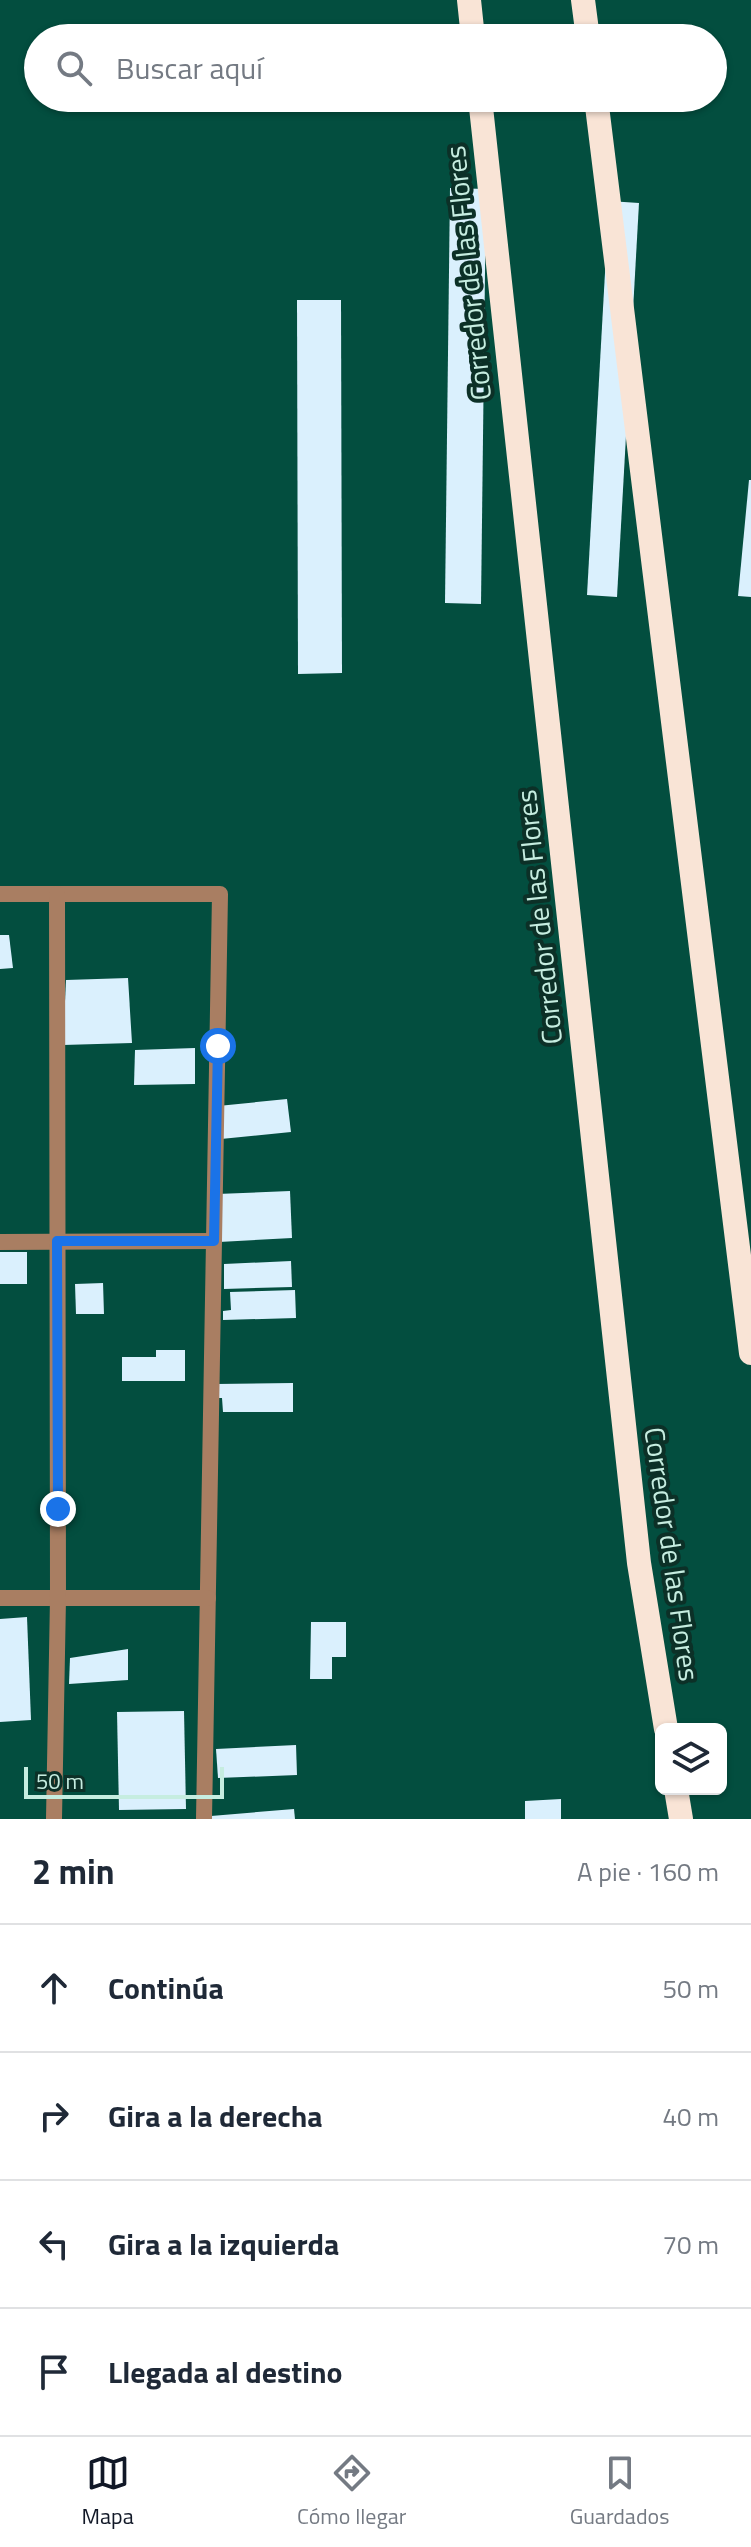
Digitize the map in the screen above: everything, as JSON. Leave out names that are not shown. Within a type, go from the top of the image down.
[{"type":"highway","points":[[469,0],[472,24]]},
{"type":"highway","points":[[583,0],[586,24]]},
{"type":"highway","name":"Corredor de las Flores","points":[[482,112],[639,1563],[665,1723]]},
{"type":"highway","points":[[598,112],[751,1353]]},
{"type":"highway","points":[[677,1795],[681,1819]]},
{"type":"street","points":[[0,894],[220,894],[204,1819]]},
{"type":"street","points":[[54,1819],[58,1598],[57,894]]},
{"type":"street","points":[[0,1242],[214,1241]]},
{"type":"street","points":[[0,1598],[208,1598]]},
{"type":"building","points":[[450,188],[486,189],[481,604],[445,603]]},
{"type":"building","points":[[609,201],[639,203],[617,597],[587,595]]},
{"type":"building","points":[[297,300],[341,300],[342,673],[298,674]]},
{"type":"building","points":[[751,480],[751,597],[738,596]]},
{"type":"building","points":[[0,935],[9,935],[13,968],[0,969]]},
{"type":"building","points":[[128,978],[132,1043],[63,1045],[66,980]]},
{"type":"building","points":[[195,1048],[195,1084],[134,1085],[135,1050]]},
{"type":"building","points":[[287,1099],[291,1132],[221,1139],[218,1106]]},
{"type":"building","points":[[290,1191],[292,1238],[219,1242],[217,1194]]},
{"type":"building","points":[[0,1252],[27,1252],[27,1284],[0,1284]]},
{"type":"building","points":[[291,1261],[292,1287],[224,1289],[224,1264]]},
{"type":"building","points":[[103,1283],[104,1314],[76,1314],[75,1284]]},
{"type":"building","points":[[295,1290],[296,1318],[223,1320],[223,1311],[231,1310],[230,1292]]},
{"type":"building","points":[[156,1350],[185,1350],[185,1381],[122,1381],[122,1357],[156,1357]]},
{"type":"building","points":[[293,1383],[293,1412],[223,1412],[222,1398],[216,1398],[216,1384]]},
{"type":"building","points":[[27,1617],[31,1720],[0,1722],[0,1619]]},
{"type":"building","points":[[311,1622],[346,1622],[346,1657],[332,1657],[332,1679],[310,1679]]},
{"type":"building","points":[[128,1649],[128,1680],[69,1684],[70,1658]]},
{"type":"building","points":[[184,1711],[186,1809],[119,1810],[117,1712]]},
{"type":"building","points":[[296,1745],[297,1775],[218,1778],[216,1749]]},
{"type":"building","points":[[561,1799],[561,1819],[525,1819],[525,1801]]},
{"type":"building","points":[[294,1809],[295,1819],[211,1819],[211,1816]]},
{"type":"route","points":[[58,1509],[57,1241],[214,1241],[218,1046]]}]
